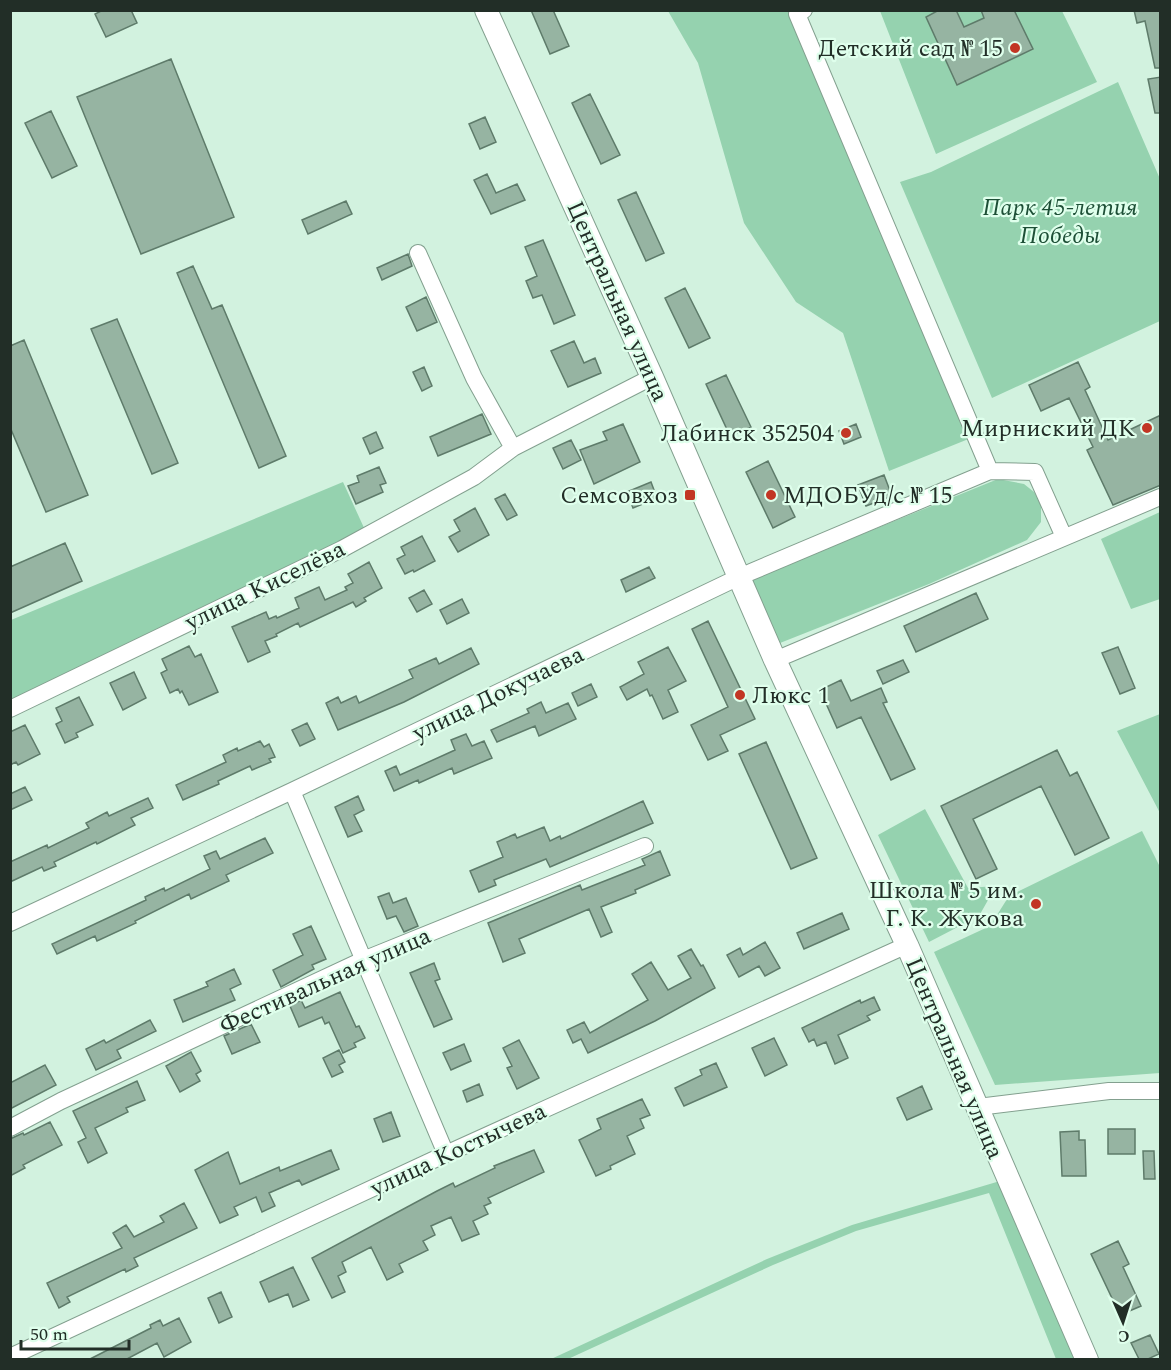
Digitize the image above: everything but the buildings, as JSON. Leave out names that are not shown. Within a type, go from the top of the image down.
[{"type":"street","name":"Центральная улица","points":[[486,10],[652,377],[775,660],[907,945],[1087,1359]]},
{"type":"street","points":[[804,10],[797,14],[990,471],[1035,472],[1064,537]]},
{"type":"street","points":[[418,253],[474,378],[513,448]]},
{"type":"street","name":"улица Киселёва","points":[[10,709],[351,544],[474,477],[513,448],[652,377]]},
{"type":"street","name":"улица Докучаева","points":[[10,923],[739,577],[990,471]]},
{"type":"street","points":[[775,660],[1161,497]]},
{"type":"street","points":[[292,791],[446,1154]]},
{"type":"street","name":"Фестивальная улица","points":[[10,1128],[61,1101],[363,960],[645,846]]},
{"type":"street","name":"улица Костычева","points":[[10,1357],[446,1154],[907,945]]},
{"type":"street","points":[[978,1107],[1108,1091],[1161,1091]]},
{"type":"green space","points":[[668,11],[791,11],[971,438],[889,471],[843,333],[796,302],[744,223],[698,63]]},
{"type":"green space","points":[[880,11],[1062,11],[1097,82],[936,154]]},
{"type":"green space","name":"Парк 45-летия Победы","points":[[1118,82],[1160,179],[1160,321],[992,398],[900,182],[931,172]]},
{"type":"green space","points":[[998,479],[1024,484],[1034,492],[1041,505],[1041,522],[1027,540],[929,584],[780,643],[749,580]]},
{"type":"green space","points":[[343,482],[365,530],[11,702],[11,620]]},
{"type":"green space","points":[[1160,512],[1160,599],[1131,609],[1101,539]]},
{"type":"green space","points":[[1160,714],[1160,813],[1117,731]]},
{"type":"green space","points":[[925,809],[968,888],[996,886],[979,916],[929,942],[878,835]]},
{"type":"green space","points":[[1142,831],[1160,867],[1160,1073],[995,1085],[934,952],[990,926],[1009,896]]},
{"type":"green space","points":[[1000,1181],[1076,1359],[1056,1359],[989,1193],[856,1231],[773,1265],[568,1359],[549,1360],[767,1259],[852,1225]]},
{"type":"place","name":"Детский сад № 15","points":[[1015,48]]},
{"type":"place","name":"Мирниский ДК","points":[[1147,428]]},
{"type":"place","name":"Лабинск 352504","points":[[846,433]]},
{"type":"place","name":"Семсовхоз","points":[[690,495]]},
{"type":"place","name":"МДОБУд/с № 15","points":[[771,495]]},
{"type":"place","name":"Люкс 1","points":[[740,695]]},
{"type":"place","name":"Школа № 5 им. Г. К. Жукова","points":[[1036,904]]}]
